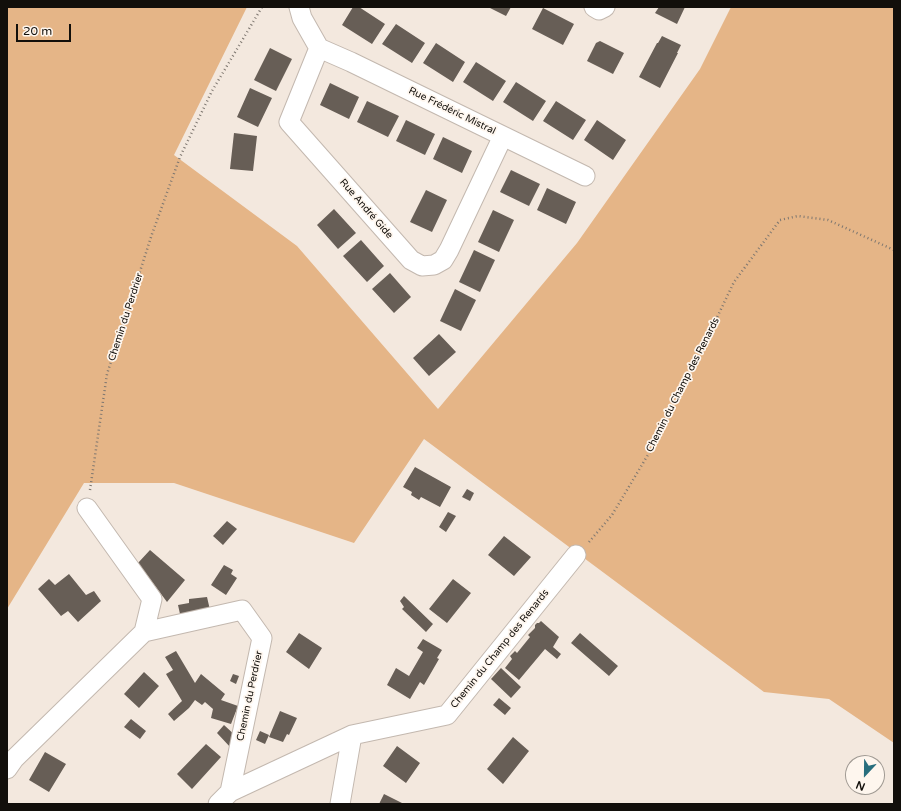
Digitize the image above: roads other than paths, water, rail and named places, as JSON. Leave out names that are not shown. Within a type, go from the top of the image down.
[{"type":"street","points":[[299,7],[302,18],[319,48]]},
{"type":"street","points":[[594,7],[599,10],[605,7]]},
{"type":"street","name":"Rue Frédéric Mistral","points":[[319,48],[585,176]]},
{"type":"street","name":"Rue André Gide","points":[[319,48],[289,122],[411,260],[422,266],[434,266],[443,260],[503,136]]},
{"type":"street","points":[[7,769],[14,759],[144,632],[152,600],[87,508]]},
{"type":"street","name":"Chemin du Champ des Renards","points":[[224,798],[352,735],[446,715],[576,555]]},
{"type":"street","name":"Chemin du Perdrier","points":[[144,632],[242,610],[262,638],[224,798]]},
{"type":"street","points":[[340,804],[352,735]]}]
